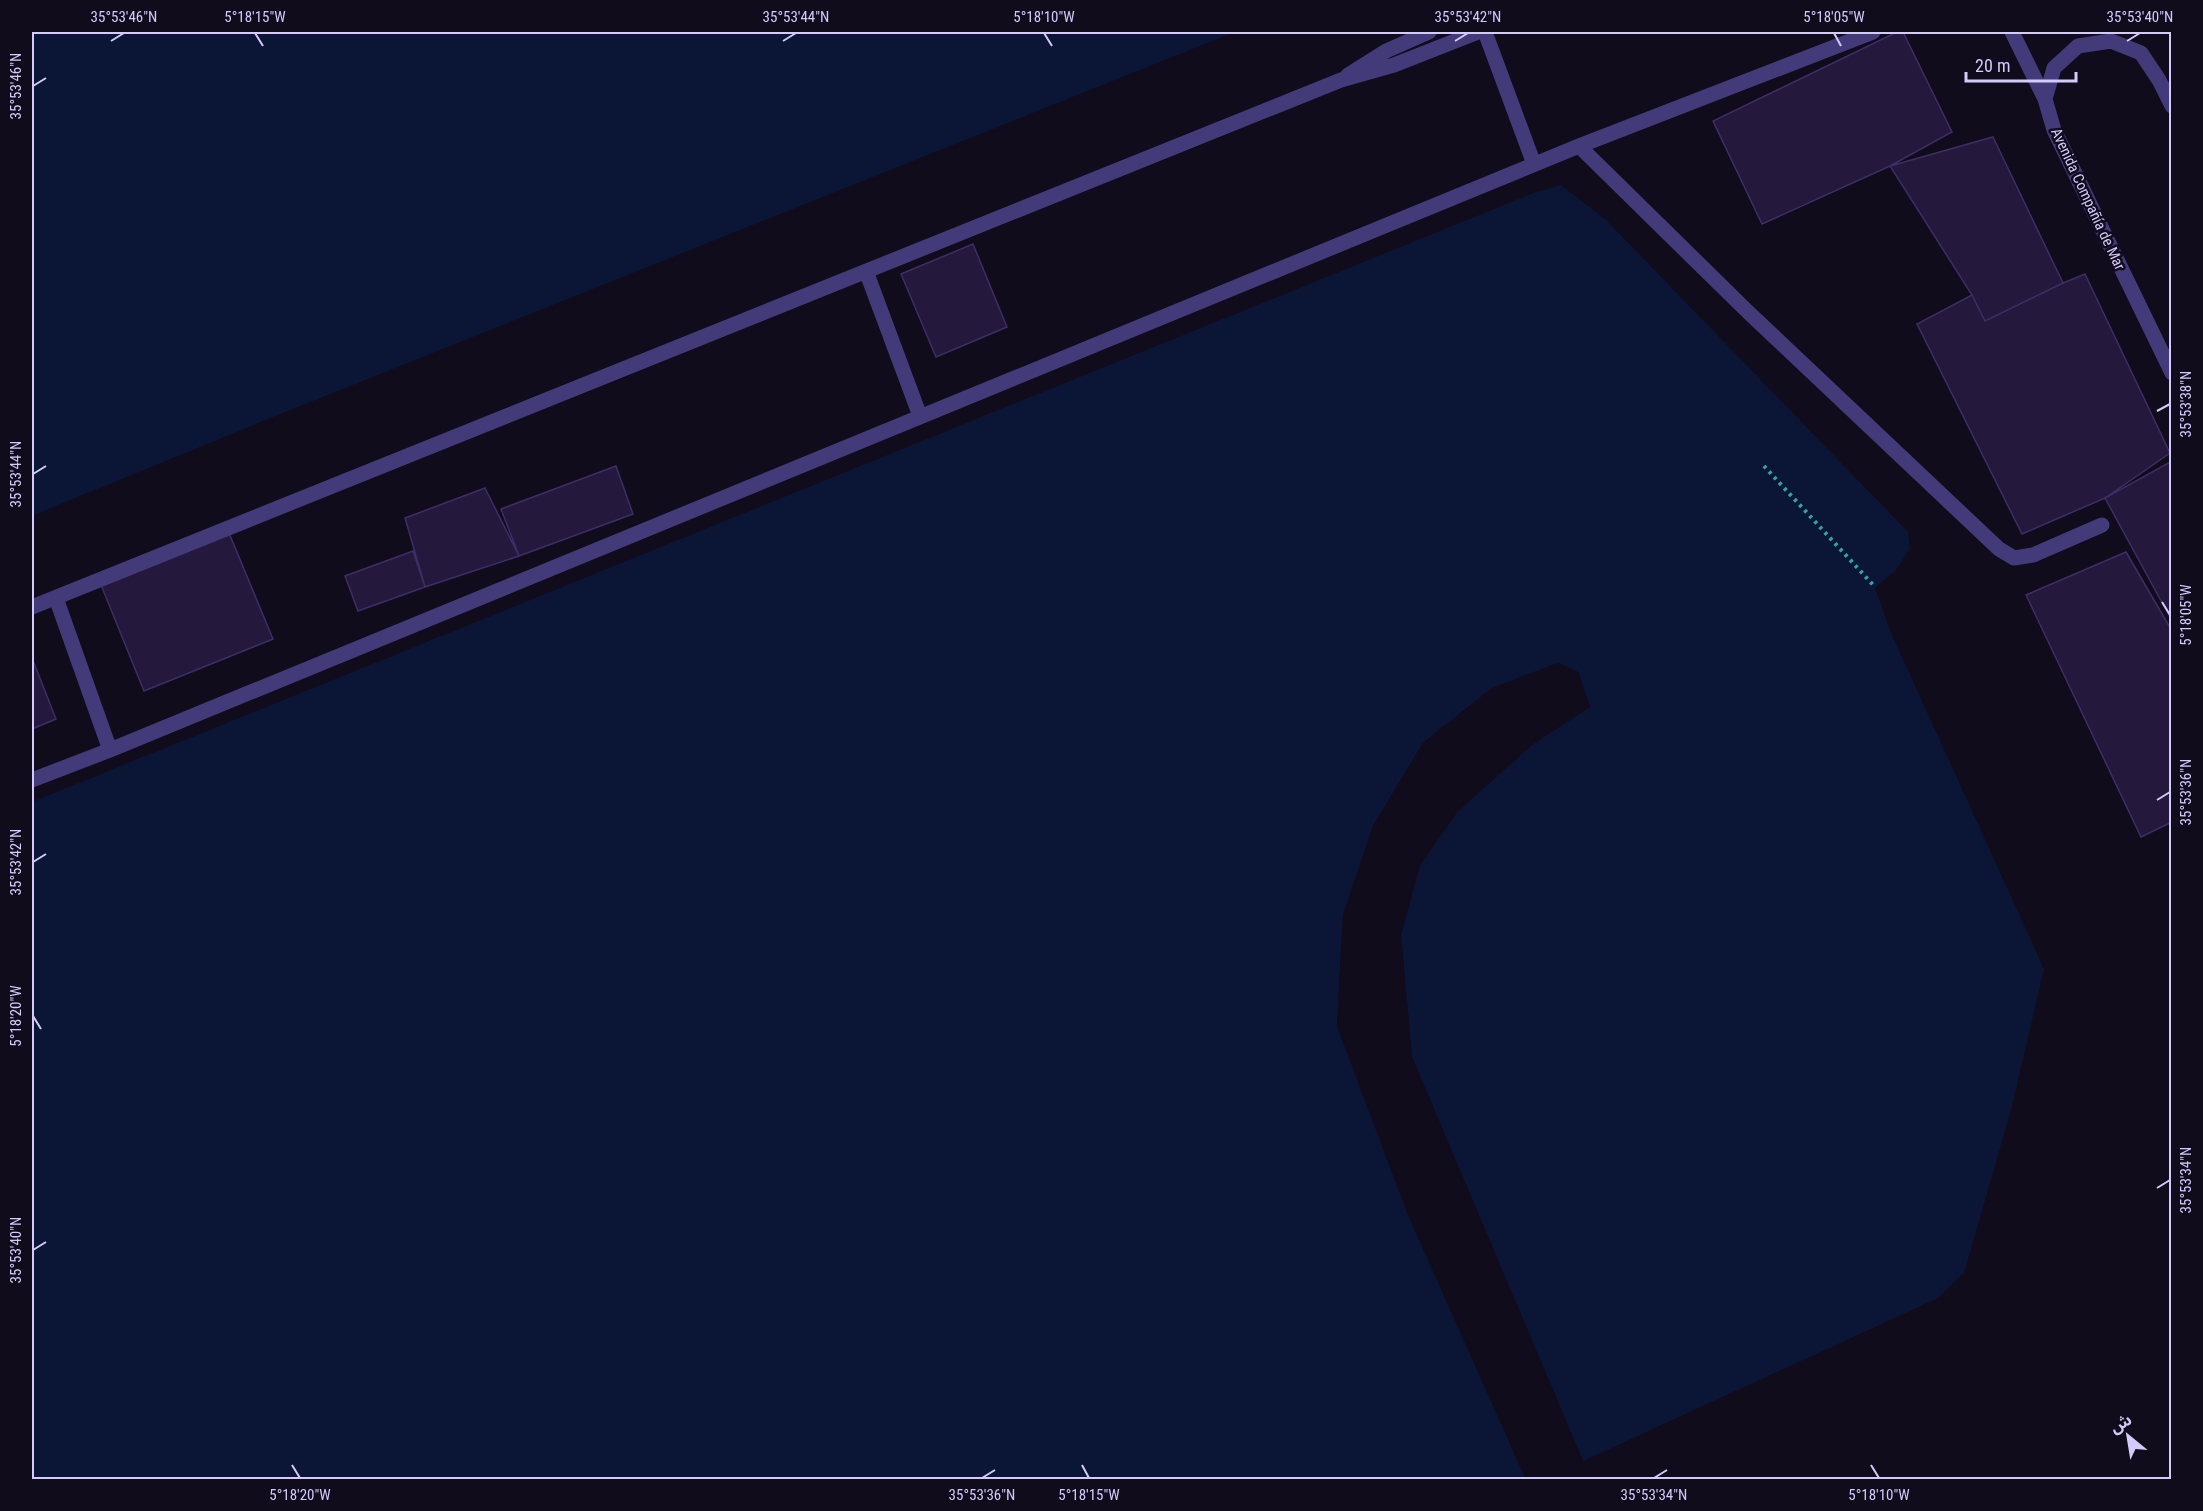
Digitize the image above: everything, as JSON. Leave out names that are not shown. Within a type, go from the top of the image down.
[{"type":"street","points":[[1341,80],[1386,51],[1430,32]]},
{"type":"street","points":[[32,607],[1341,80],[1394,65],[1478,32]]},
{"type":"street","points":[[1485,32],[1534,164]]},
{"type":"street","points":[[32,780],[110,750],[1534,164],[1873,32]]},
{"type":"street","name":"Avenida Compañía de Mar","points":[[2012,32],[2045,99],[2054,130],[2172,373]]},
{"type":"street","points":[[2045,99],[2054,68],[2078,46],[2111,40],[2141,53],[2159,80],[2172,106]]},
{"type":"street","points":[[1579,146],[1747,311],[1999,549],[2014,558],[2033,555],[2102,525]]},
{"type":"street","points":[[866,271],[920,417]]},
{"type":"street","points":[[56,598],[110,750]]},
{"type":"path","points":[[1764,466],[1875,587]]},
{"type":"water","points":[[32,32],[1235,32],[32,516]]},
{"type":"water","points":[[1561,185],[1606,220],[1908,532],[1910,549],[1895,571],[1875,588],[1891,633],[2044,969],[2011,1110],[1964,1273],[1938,1298],[1583,1461],[1412,1057],[1401,935],[1420,865],[1458,811],[1533,744],[1590,707],[1578,672],[1558,663],[1492,688],[1423,743],[1373,826],[1343,915],[1337,1026],[1408,1215],[1526,1479],[32,1480],[32,802],[1536,192]]},
{"type":"pier","points":[[1238,32],[32,519],[32,516],[276,416]]},
{"type":"pier","points":[[1558,663],[1578,672],[1590,707],[1533,744],[1458,811],[1420,865],[1401,935],[1412,1057],[1583,1461],[1581,1462],[1409,1058],[1398,935],[1418,864],[1456,809],[1531,741],[1586,706],[1575,674],[1558,667],[1494,691],[1426,746],[1373,832],[1346,916],[1340,1026],[1411,1214],[1529,1478],[1526,1480],[1408,1215],[1337,1026],[1343,915],[1373,826],[1423,743],[1492,688]]},
{"type":"building","points":[[1897,32],[1903,32],[1952,132],[1890,166],[1762,224],[1713,121]]},
{"type":"building","points":[[1993,137],[2063,283],[1985,321],[1972,295],[1890,166]]},
{"type":"building","points":[[973,244],[1007,327],[936,357],[901,274]]},
{"type":"building","points":[[2085,274],[2170,453],[2105,498],[2022,534],[1917,324],[1972,295],[1985,321]]},
{"type":"building","points":[[2172,461],[2172,621],[2105,498]]},
{"type":"building","points":[[616,466],[633,514],[519,556],[501,509]]},
{"type":"building","points":[[485,488],[519,556],[425,587],[405,518]]},
{"type":"building","points":[[229,533],[273,639],[144,691],[101,585]]},
{"type":"building","points":[[413,551],[425,587],[358,611],[345,576]]},
{"type":"building","points":[[2126,552],[2172,631],[2172,822],[2141,837],[2026,595]]},
{"type":"building","points":[[32,658],[56,719],[32,729]]}]
